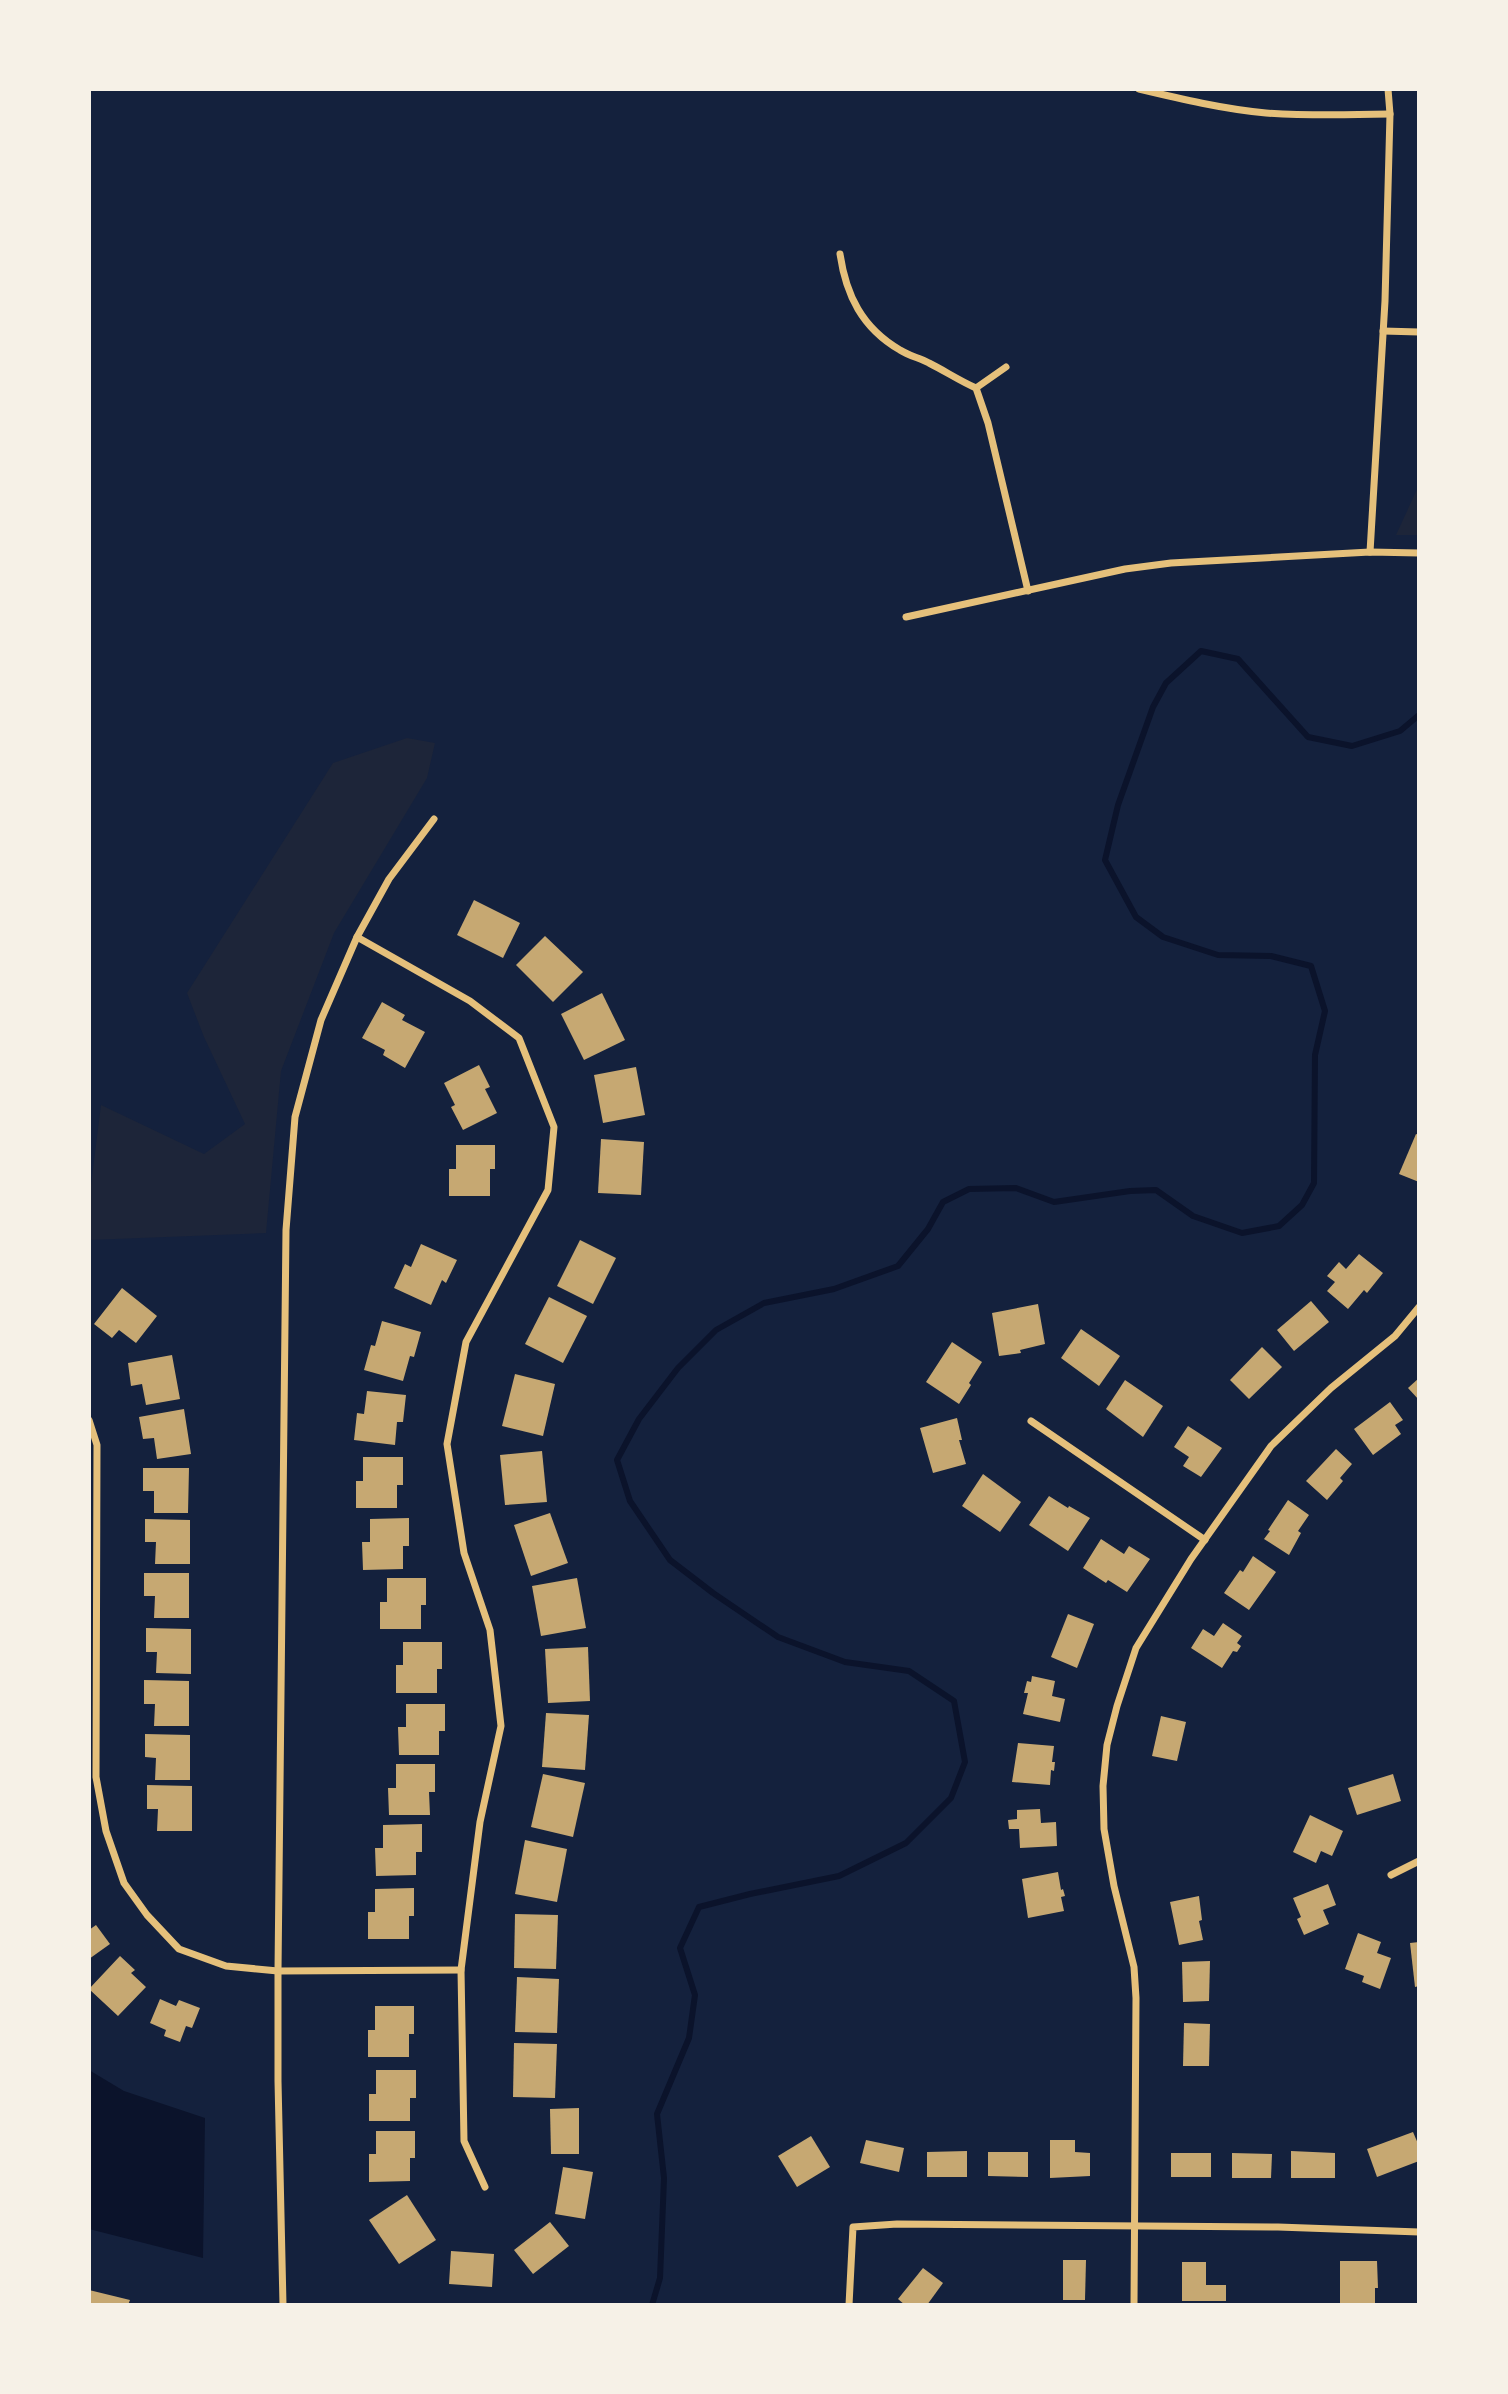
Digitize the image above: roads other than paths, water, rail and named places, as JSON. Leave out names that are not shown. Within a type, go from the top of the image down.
[{"type":"street","points":[[1139,89],[1217,107],[1264,113],[1312,116],[1390,114]]},
{"type":"street","points":[[1370,552],[1383,331],[1390,114],[1388,89]]},
{"type":"street","points":[[840,254],[843,278],[852,300],[864,321],[881,338],[902,352],[976,388],[988,423],[1028,591]]},
{"type":"street","points":[[1383,331],[1419,332]]},
{"type":"street","points":[[976,388],[1006,367]]},
{"type":"street","points":[[906,617],[1125,569],[1171,562],[1370,552],[1419,553]]},
{"type":"street","points":[[283,2305],[278,1971],[286,1230],[295,1117],[321,1020],[357,937],[389,879],[434,819]]},
{"type":"street","points":[[357,937],[470,1001],[519,1038],[554,1127],[548,1190],[466,1342],[447,1444],[464,1553],[490,1630],[501,1726],[480,1822],[461,1970],[464,2141],[485,2187]]},
{"type":"street","points":[[1134,2305],[1136,1998],[1134,1967],[1114,1886],[1104,1829],[1103,1786],[1107,1745],[1117,1706],[1136,1648],[1191,1559],[1271,1446],[1331,1388],[1395,1336],[1419,1307]]},
{"type":"street","points":[[89,1420],[97,1445],[92,1777],[124,1883],[147,1915],[179,1949],[226,1966],[278,1971],[461,1970]]},
{"type":"street","points":[[1031,1421],[1205,1540]]},
{"type":"street","points":[[1391,1875],[1419,1861]]},
{"type":"street","points":[[849,2305],[853,2227],[897,2224],[1134,2228],[1278,2227],[1419,2232]]},
{"type":"waterway","points":[[652,2305],[660,2278],[664,2178],[657,2114],[689,2038],[695,1995],[680,1948],[699,1907],[839,1876],[906,1843],[951,1798],[965,1762],[954,1701],[909,1671],[845,1662],[778,1637],[670,1560],[630,1501],[617,1460],[639,1419],[678,1368],[716,1330],[764,1303],[834,1289],[898,1266],[928,1229],[943,1202],[969,1189],[1016,1188],[1054,1202],[1156,1190],[1193,1216],[1242,1233],[1279,1226],[1302,1205],[1314,1183],[1315,1055],[1325,1011],[1311,966],[1271,956],[1218,955],[1163,937],[1136,917],[1105,860],[1118,805],[1153,707],[1166,683],[1201,651],[1238,659],[1308,737],[1352,746],[1400,731],[1419,715]]}]
